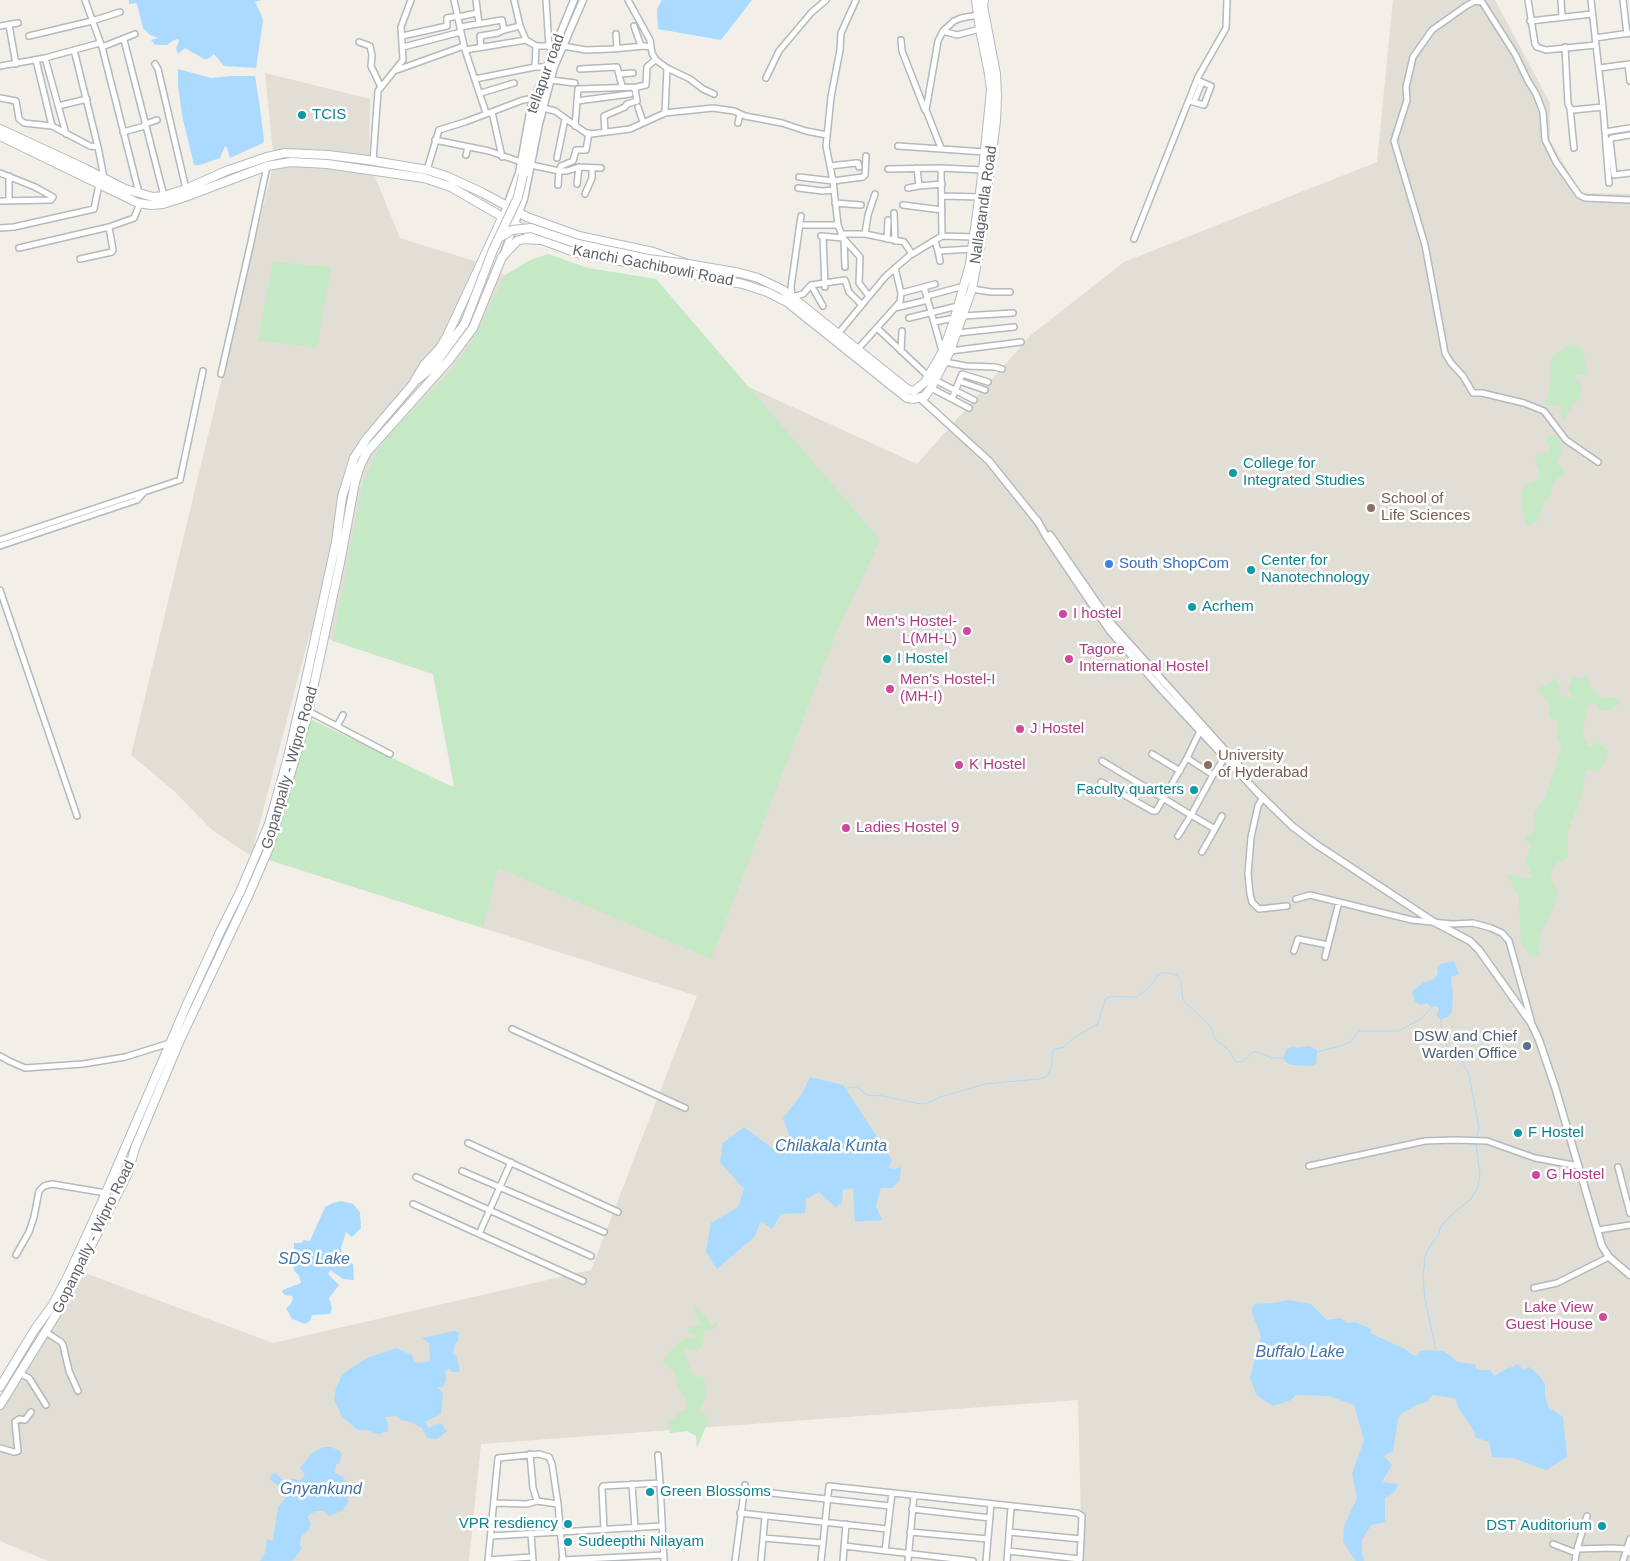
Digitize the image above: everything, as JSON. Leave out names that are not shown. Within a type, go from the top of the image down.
[{"type":"main road","name":"Nallagandla Road","points":[[920,398],[930,388],[932,379],[957,333],[963,316],[968,288],[984,170],[993,74],[980,29],[976,0]]},
{"type":"main road","name":"Nallagandla Road","points":[[914,391],[932,379],[944,362],[958,306],[968,288],[980,246],[996,121],[993,74],[983,6],[984,0]]},
{"type":"main road","name":"Gopanpally - Wipro Road","points":[[0,1387],[35,1329],[52,1306],[106,1193],[170,1043],[240,892],[268,824],[301,703],[328,579],[345,483],[358,450],[385,415],[413,384],[433,367],[465,323],[499,238],[518,197],[546,67]]},
{"type":"main road","name":"Kanchi Gachibowli Road","points":[[0,130],[102,181],[140,203],[163,204],[267,166],[291,162],[327,164],[424,178],[451,187],[542,240],[577,253],[743,284],[767,292],[787,302],[856,350],[907,390],[914,391]]},
{"type":"main road","name":"Kanchi Gachibowli Road","points":[[0,136],[102,181],[153,197],[164,196],[186,189],[226,171],[285,153],[328,155],[427,170],[446,176],[483,193],[519,213],[579,236],[653,252],[688,264],[753,276],[792,297],[835,337],[907,398],[920,398]]},
{"type":"main road","name":"Gopanpally - Wipro Road","points":[[413,384],[424,365],[440,348],[447,336],[503,216]]},
{"type":"main road","points":[[499,238],[512,230],[530,228],[578,244],[648,259],[688,264]]},
{"type":"main road","name":"Gopanpally - Wipro Road","points":[[0,1404],[46,1332],[74,1283],[128,1173],[136,1148],[180,1040],[269,848],[308,711],[355,482],[366,452],[449,360],[473,328],[502,257],[517,241],[524,239],[542,240]]},
{"type":"main road","points":[[337,528],[346,530]]},
{"type":"main road","points":[[264,832],[272,836]]},
{"type":"main road","points":[[101,1204],[111,1206]]},
{"type":"street","points":[[85,0],[101,45],[139,193]]},
{"type":"street","points":[[373,161],[377,100],[380,87],[397,70],[403,60],[402,24],[411,0]]},
{"type":"street","points":[[454,0],[465,48],[489,113],[502,157]]},
{"type":"street","points":[[470,0],[476,0],[479,24]]},
{"type":"street","points":[[514,0],[520,26],[526,40],[536,46],[552,46],[546,0]]},
{"type":"street","name":"tellapur road","points":[[503,216],[519,173],[531,106],[552,46],[574,0]]},
{"type":"street","points":[[502,257],[524,199],[543,108],[551,80],[583,0]]},
{"type":"street","points":[[628,0],[647,33],[655,60],[714,94]]},
{"type":"street","points":[[766,78],[778,51],[811,13],[826,0]]},
{"type":"street","points":[[856,0],[841,33],[840,50],[831,97],[826,152],[833,181],[838,225],[843,237],[860,257],[859,283],[869,296]]},
{"type":"street","points":[[1134,239],[1199,81],[1226,28],[1227,0]]},
{"type":"street","points":[[1528,0],[1530,20],[1537,47],[1546,50],[1596,45]]},
{"type":"street","points":[[1561,0],[1562,16]]},
{"type":"street","points":[[1591,0],[1609,183]]},
{"type":"street","points":[[1595,38],[1629,34],[1623,0]]},
{"type":"street","points":[[1598,462],[1566,440],[1544,411],[1524,403],[1482,393],[1473,393],[1463,376],[1451,364],[1445,353],[1425,245],[1394,140],[1407,100],[1406,87],[1413,57],[1432,30],[1466,6],[1475,1],[1482,2],[1515,54],[1536,94],[1543,112],[1545,140],[1556,162],[1579,195],[1585,198],[1630,200]]},
{"type":"street","points":[[29,36],[92,21],[120,12]]},
{"type":"street","points":[[402,36],[447,26],[447,18],[477,13]]},
{"type":"street","points":[[1530,20],[1592,14]]},
{"type":"street","points":[[926,110],[935,53],[943,31],[961,18],[978,15]]},
{"type":"street","points":[[403,47],[501,19],[504,30]]},
{"type":"street","points":[[0,26],[18,23]]},
{"type":"street","points":[[9,25],[16,64]]},
{"type":"street","points":[[482,47],[480,36],[520,26]]},
{"type":"street","points":[[634,26],[641,46]]},
{"type":"street","points":[[943,31],[957,34],[980,29]]},
{"type":"street","points":[[0,66],[36,60],[124,40],[135,34]]},
{"type":"street","points":[[616,34],[617,49]]},
{"type":"street","points":[[124,40],[164,196]]},
{"type":"street","points":[[397,70],[465,48],[526,40]]},
{"type":"street","points":[[901,40],[902,51],[941,148]]},
{"type":"street","points":[[359,42],[370,46],[372,55],[371,66],[380,87]]},
{"type":"street","points":[[535,67],[536,46]]},
{"type":"street","points":[[563,46],[586,50],[651,47]]},
{"type":"street","points":[[1565,47],[1568,104],[1574,148]]},
{"type":"street","points":[[0,228],[14,227],[94,209],[102,181],[98,147],[74,50]]},
{"type":"street","points":[[45,58],[66,134]]},
{"type":"street","points":[[36,60],[52,126]]},
{"type":"street","points":[[575,126],[579,89],[646,85],[647,68],[655,60]]},
{"type":"street","points":[[155,64],[158,69],[186,189]]},
{"type":"street","points":[[1599,68],[1629,64],[1630,81]]},
{"type":"street","points":[[476,79],[535,67],[546,67]]},
{"type":"street","points":[[580,69],[617,67],[622,86]]},
{"type":"street","points":[[665,113],[667,68]]},
{"type":"street","points":[[620,74],[633,73]]},
{"type":"street","points":[[551,80],[575,83]]},
{"type":"street","points":[[1191,101],[1204,105],[1211,86],[1199,81]]},
{"type":"street","points":[[481,93],[514,83]]},
{"type":"street","points":[[605,132],[604,116],[637,101],[635,90],[637,87]]},
{"type":"street","points":[[578,101],[630,94]]},
{"type":"street","points":[[0,98],[16,101],[19,119],[24,124],[52,126],[90,146],[98,147]]},
{"type":"street","points":[[427,170],[439,130],[523,100],[535,98]]},
{"type":"street","points":[[58,106],[87,100]]},
{"type":"street","points":[[638,107],[643,122]]},
{"type":"street","points":[[1570,108],[1573,110],[1603,107]]},
{"type":"street","points":[[543,108],[555,111],[575,126],[589,133],[630,129],[665,113],[713,108],[827,135]]},
{"type":"street","points":[[738,123],[740,114]]},
{"type":"street","points":[[557,158],[565,119]]},
{"type":"street","points":[[123,132],[157,120]]},
{"type":"street","points":[[1605,132],[1630,128]]},
{"type":"street","points":[[558,185],[559,171],[563,165],[573,162],[576,150],[586,150],[589,133]]},
{"type":"street","points":[[1630,135],[1610,140],[1613,174],[1630,173]]},
{"type":"street","points":[[435,140],[489,151],[521,162]]},
{"type":"street","points":[[898,146],[985,152]]},
{"type":"street","points":[[466,155],[468,148]]},
{"type":"street","points":[[799,177],[833,181],[864,176],[866,156]]},
{"type":"street","points":[[830,166],[856,162],[859,167]]},
{"type":"street","points":[[531,165],[559,171],[567,171],[579,167],[601,168]]},
{"type":"street","points":[[221,374],[267,166]]},
{"type":"street","points":[[577,184],[579,167]]},
{"type":"street","points":[[585,194],[592,178],[592,168]]},
{"type":"street","points":[[917,168],[919,186]]},
{"type":"street","points":[[888,169],[941,168],[984,170]]},
{"type":"street","points":[[941,168],[942,236]]},
{"type":"street","points":[[0,173],[44,190],[52,195],[53,198],[51,200],[0,202]]},
{"type":"street","points":[[9,176],[9,201]]},
{"type":"street","points":[[908,188],[942,184]]},
{"type":"street","points":[[798,188],[823,191],[834,190]]},
{"type":"street","points":[[865,234],[868,215],[875,194]]},
{"type":"street","points":[[942,196],[979,197]]},
{"type":"street","points":[[19,248],[108,227],[134,218],[140,203]]},
{"type":"street","points":[[835,203],[861,205]]},
{"type":"street","points":[[903,205],[942,210]]},
{"type":"street","points":[[894,213],[896,241]]},
{"type":"street","points":[[801,216],[791,287],[792,297],[803,294],[811,285],[824,285],[845,280],[850,292],[862,304]]},
{"type":"street","points":[[888,220],[888,239]]},
{"type":"street","points":[[800,225],[838,225]]},
{"type":"street","points":[[80,259],[112,252],[108,227]]},
{"type":"street","points":[[824,285],[822,236],[843,237],[865,234],[906,243],[912,254]]},
{"type":"street","points":[[835,337],[869,296],[895,268],[912,254],[942,236],[974,236]]},
{"type":"street","points":[[843,237],[845,267]]},
{"type":"street","points":[[935,241],[940,261]]},
{"type":"street","points":[[938,251],[972,250]]},
{"type":"street","points":[[856,350],[900,302],[901,293],[895,268]]},
{"type":"street","points":[[944,282],[946,290]]},
{"type":"street","points":[[901,293],[935,284]]},
{"type":"street","points":[[811,285],[823,306]]},
{"type":"street","points":[[924,287],[934,322],[946,351],[1021,342]]},
{"type":"street","points":[[895,308],[946,290],[968,288],[991,292],[1010,292]]},
{"type":"street","points":[[909,318],[958,306]]},
{"type":"street","points":[[963,316],[1012,313]]},
{"type":"street","points":[[934,322],[955,318]]},
{"type":"street","points":[[957,333],[1014,327]]},
{"type":"street","points":[[877,328],[932,379],[974,400]]},
{"type":"street","points":[[902,331],[902,351]]},
{"type":"street","points":[[944,362],[1002,369]]},
{"type":"street","points":[[0,540],[180,480],[204,371]]},
{"type":"street","points":[[952,399],[962,374],[988,382]]},
{"type":"street","points":[[959,381],[985,390]]},
{"type":"street","points":[[930,388],[969,408]]},
{"type":"street","points":[[920,398],[989,461],[1049,532],[1110,622],[1263,797],[1292,826],[1317,845],[1434,922],[1470,941],[1479,950],[1531,1023]]},
{"type":"street","points":[[0,546],[138,500],[144,492]]},
{"type":"street","points":[[1037,520],[1110,630],[1200,731],[1227,756]]},
{"type":"street","points":[[0,590],[77,816]]},
{"type":"street","points":[[308,711],[390,754]]},
{"type":"street","points":[[337,726],[343,715]]},
{"type":"street","points":[[1101,782],[1153,812],[1158,810],[1188,758],[1200,731]]},
{"type":"street","points":[[1152,754],[1180,771]]},
{"type":"street","points":[[1178,836],[1213,775],[1227,756]]},
{"type":"street","points":[[1188,758],[1213,775]]},
{"type":"street","points":[[1102,761],[1215,829]]},
{"type":"street","points":[[1263,797],[1258,806],[1251,837],[1248,874],[1250,894],[1252,902],[1259,909],[1287,906]]},
{"type":"street","points":[[1202,852],[1222,816]]},
{"type":"street","points":[[1296,898],[1310,895],[1412,920],[1452,924],[1474,923],[1502,932],[1509,941],[1531,1023],[1548,1065],[1602,1246],[1608,1257],[1630,1275]]},
{"type":"street","points":[[1326,957],[1339,902]]},
{"type":"street","points":[[1294,951],[1298,939],[1328,946]]},
{"type":"street","points":[[512,1028],[685,1108]]},
{"type":"street","points":[[0,1056],[9,1062],[25,1068],[83,1064],[125,1057],[170,1043]]},
{"type":"street","points":[[1309,1166],[1425,1141],[1454,1140],[1487,1141],[1535,1158],[1579,1166]]},
{"type":"street","points":[[468,1142],[618,1212]]},
{"type":"street","points":[[479,1234],[511,1162]]},
{"type":"street","points":[[1618,1167],[1630,1213]]},
{"type":"street","points":[[462,1170],[604,1232]]},
{"type":"street","points":[[416,1178],[591,1256]]},
{"type":"street","points":[[16,1255],[34,1217],[36,1198],[44,1186],[52,1184],[106,1193]]},
{"type":"street","points":[[413,1204],[583,1281]]},
{"type":"street","points":[[1598,1230],[1630,1224]]},
{"type":"street","points":[[1534,1288],[1556,1283],[1608,1257]]},
{"type":"street","points":[[46,1332],[63,1346],[69,1371],[78,1391]]},
{"type":"street","points":[[19,1373],[29,1378],[46,1405]]},
{"type":"street","points":[[0,1448],[17,1452],[15,1421],[19,1419],[25,1420],[32,1412]]},
{"type":"street","points":[[530,1454],[533,1488],[537,1502]]},
{"type":"street","points":[[531,1534],[532,1559],[488,1560],[498,1458],[530,1454],[549,1457],[552,1464],[558,1504],[563,1561],[664,1555]]},
{"type":"street","points":[[658,1455],[664,1561]]},
{"type":"street","points":[[604,1530],[603,1486],[660,1483]]},
{"type":"street","points":[[632,1484],[635,1528]]},
{"type":"street","points":[[820,1561],[829,1486],[1077,1513],[1082,1516],[1080,1560],[1008,1552]]},
{"type":"street","points":[[734,1561],[744,1488],[827,1500],[890,1506]]},
{"type":"street","points":[[885,1551],[892,1493]]},
{"type":"street","points":[[908,1561],[914,1495]]},
{"type":"street","points":[[495,1503],[527,1504],[537,1502],[558,1504]]},
{"type":"street","points":[[986,1561],[991,1504]]},
{"type":"street","points":[[1007,1561],[1011,1507]]},
{"type":"street","points":[[912,1509],[990,1518]]},
{"type":"street","points":[[740,1513],[887,1529]]},
{"type":"street","points":[[762,1561],[765,1516]]},
{"type":"street","points":[[1575,1561],[1587,1516]]},
{"type":"street","points":[[843,1561],[846,1524]]},
{"type":"street","points":[[491,1536],[662,1526]]},
{"type":"street","points":[[910,1532],[988,1539]]},
{"type":"street","points":[[1009,1532],[1081,1540]]},
{"type":"street","points":[[763,1538],[822,1543]]},
{"type":"street","points":[[1623,1561],[1628,1551],[1630,1539]]},
{"type":"street","points":[[1553,1544],[1577,1551],[1612,1548],[1628,1551]]},
{"type":"street","points":[[844,1546],[908,1553],[931,1559],[973,1561]]},
{"type":"street","points":[[1026,1553],[1026,1561]]},
{"type":"shaded area","name":"University of Hyderabad","points":[[1393,0],[1495,0],[1550,103],[1550,141],[1581,193],[1630,194],[1630,1561],[1082,1561],[1078,1400],[481,1444],[469,1561],[48,1561],[0,1541],[0,1404],[77,1270],[273,1343],[591,1270],[697,996],[269,860],[454,788],[433,674],[310,633],[251,856],[212,830],[174,791],[131,755],[274,162],[265,73],[370,99],[369,162],[400,238],[474,261],[917,464],[1031,335],[1124,262],[1377,162]]},
{"type":"green space","points":[[548,254],[588,268],[656,279],[880,540],[836,633],[711,959],[498,868],[483,928],[269,860],[308,718],[455,788],[433,674],[333,641],[363,481],[381,444],[453,368],[473,339],[505,275],[530,260]]},
{"type":"green space","points":[[273,262],[331,267],[317,347],[258,341]]},
{"type":"green space","points":[[1572,344],[1582,348],[1588,375],[1576,375],[1576,380],[1581,386],[1581,393],[1579,400],[1572,403],[1572,409],[1568,410],[1565,420],[1562,418],[1560,404],[1553,406],[1544,402],[1548,398],[1553,356]]},
{"type":"green space","points":[[1558,434],[1562,448],[1557,463],[1561,465],[1566,475],[1556,479],[1551,489],[1550,497],[1546,498],[1538,520],[1531,525],[1526,524],[1522,507],[1522,492],[1526,484],[1539,480],[1540,472],[1535,461],[1537,455],[1539,457],[1549,453],[1546,438]]},
{"type":"green space","points":[[1573,676],[1578,678],[1587,677],[1592,691],[1602,697],[1615,697],[1621,702],[1611,709],[1603,711],[1597,709],[1597,703],[1588,705],[1582,733],[1588,747],[1598,743],[1608,750],[1605,761],[1598,772],[1586,769],[1582,794],[1568,831],[1568,859],[1556,863],[1549,876],[1558,892],[1551,913],[1540,933],[1539,955],[1531,957],[1521,944],[1519,897],[1507,874],[1533,879],[1526,861],[1531,845],[1525,838],[1535,830],[1534,813],[1545,798],[1562,746],[1557,736],[1558,721],[1550,717],[1548,700],[1536,690],[1549,685],[1554,678],[1561,687],[1558,698],[1566,696],[1574,698],[1568,688]]},
{"type":"green space","points":[[694,1305],[705,1316],[711,1327],[716,1322],[718,1324],[712,1330],[704,1332],[703,1344],[697,1352],[682,1348],[694,1376],[703,1377],[706,1386],[706,1397],[699,1410],[709,1419],[697,1448],[696,1436],[687,1431],[670,1433],[668,1420],[674,1419],[678,1413],[686,1409],[687,1401],[677,1386],[675,1372],[663,1362],[667,1355],[684,1338],[695,1339],[697,1335],[688,1333],[689,1327],[701,1325],[695,1314]]},
{"type":"water","points":[[129,0],[262,0],[255,2],[263,21],[256,68],[224,66],[214,54],[208,59],[204,59],[185,48],[178,54],[176,48],[178,39],[167,45],[155,45],[151,40],[158,38],[150,35],[143,28],[137,4],[129,4]]},
{"type":"water","points":[[662,0],[752,0],[721,40],[658,29],[657,9]]},
{"type":"water","points":[[178,69],[211,78],[255,76],[263,143],[230,158],[225,146],[220,158],[200,165],[194,165],[182,115]]},
{"type":"water","points":[[1454,961],[1459,974],[1451,977],[1453,994],[1452,1012],[1448,1017],[1441,1019],[1436,1015],[1439,1011],[1438,1006],[1432,1007],[1426,1003],[1419,1005],[1415,1001],[1412,991],[1423,983],[1434,979],[1438,974],[1437,967],[1441,964]]},
{"type":"water","points":[[1309,1046],[1317,1050],[1316,1064],[1312,1066],[1291,1065],[1283,1058],[1287,1049]]},
{"type":"water","name":"Chilakala Kunta","points":[[810,1077],[843,1085],[892,1160],[888,1168],[895,1169],[901,1167],[900,1180],[892,1188],[881,1188],[876,1206],[882,1220],[855,1222],[853,1188],[843,1190],[842,1203],[835,1207],[819,1192],[806,1199],[805,1213],[781,1214],[772,1229],[761,1221],[755,1236],[717,1269],[706,1252],[711,1223],[738,1207],[744,1189],[720,1162],[723,1143],[744,1127],[777,1152],[789,1135],[783,1118],[801,1095]]},
{"type":"water","name":"SDS Lake","points":[[341,1201],[353,1204],[360,1212],[361,1228],[352,1237],[346,1232],[341,1248],[343,1257],[353,1264],[354,1280],[343,1279],[330,1270],[328,1274],[339,1285],[329,1298],[332,1308],[330,1314],[312,1315],[310,1321],[305,1324],[292,1319],[286,1308],[293,1299],[292,1296],[285,1295],[282,1292],[301,1283],[299,1276],[294,1270],[294,1243],[302,1243],[303,1240],[310,1241],[325,1207]]},
{"type":"water","name":"Buffalo Lake","points":[[1288,1300],[1311,1304],[1327,1320],[1341,1318],[1347,1323],[1355,1322],[1371,1329],[1370,1333],[1405,1349],[1413,1355],[1417,1356],[1419,1352],[1426,1350],[1443,1351],[1457,1362],[1475,1364],[1477,1370],[1490,1370],[1494,1376],[1517,1364],[1524,1370],[1529,1367],[1538,1374],[1545,1384],[1548,1407],[1563,1417],[1567,1457],[1546,1470],[1513,1458],[1492,1457],[1489,1442],[1474,1437],[1475,1432],[1459,1409],[1455,1398],[1432,1395],[1427,1402],[1416,1405],[1401,1414],[1398,1419],[1393,1451],[1384,1456],[1392,1465],[1382,1482],[1398,1484],[1395,1491],[1385,1498],[1385,1522],[1371,1525],[1362,1540],[1364,1561],[1356,1561],[1343,1542],[1344,1526],[1357,1498],[1352,1474],[1364,1440],[1354,1405],[1329,1396],[1296,1395],[1291,1400],[1273,1406],[1257,1396],[1250,1378],[1261,1336],[1251,1310],[1255,1304]]},
{"type":"water","points":[[454,1331],[459,1332],[453,1354],[457,1357],[460,1372],[452,1372],[449,1368],[445,1372],[446,1380],[443,1387],[437,1387],[443,1393],[441,1414],[425,1422],[429,1428],[440,1423],[443,1425],[447,1431],[437,1439],[427,1438],[422,1428],[411,1422],[401,1420],[396,1416],[385,1417],[388,1431],[379,1434],[358,1430],[342,1417],[334,1399],[336,1388],[342,1375],[348,1370],[367,1358],[396,1348],[412,1355],[414,1362],[430,1361],[429,1343],[422,1338]]},
{"type":"water","name":"Gnyankund","points":[[324,1447],[331,1447],[340,1451],[342,1455],[339,1464],[336,1464],[335,1473],[343,1477],[346,1482],[349,1489],[348,1503],[343,1510],[329,1516],[324,1511],[316,1511],[309,1515],[308,1518],[311,1524],[301,1537],[300,1545],[302,1549],[292,1561],[260,1561],[265,1553],[267,1539],[273,1541],[278,1507],[285,1499],[286,1493],[269,1479],[271,1475],[275,1473],[283,1480],[295,1479],[300,1481],[305,1474],[300,1468],[312,1453]]},
{"type":"waterway","points":[[846,1089],[850,1087],[858,1088],[867,1095],[921,1104],[985,1084],[1046,1077],[1051,1069],[1053,1050],[1064,1047],[1075,1037],[1098,1024],[1106,999],[1111,996],[1136,997],[1149,988],[1158,975],[1162,973],[1178,976],[1181,983],[1183,1000],[1211,1027],[1215,1039],[1229,1050],[1236,1062],[1243,1062],[1253,1052],[1258,1052],[1272,1058],[1283,1058]]},
{"type":"waterway","points":[[1317,1052],[1350,1042],[1359,1031],[1398,1031],[1421,1019],[1432,1007]]},
{"type":"waterway","points":[[1441,1019],[1442,1034],[1447,1046],[1459,1056],[1469,1074],[1479,1128],[1476,1138]]},
{"type":"waterway","points":[[1436,1350],[1425,1300],[1423,1277],[1425,1257],[1431,1244],[1438,1236],[1441,1226],[1452,1214],[1471,1199],[1478,1187],[1480,1174],[1476,1144]]},
{"type":"place","name":"TCIS","points":[[302,115]]},
{"type":"place","name":"College for Integrated Studies","points":[[1233,473]]},
{"type":"place","name":"School of Life Sciences","points":[[1371,508]]},
{"type":"place","name":"South ShopCom","points":[[1109,564]]},
{"type":"place","name":"Center for Nanotechnology","points":[[1251,570]]},
{"type":"place","name":"Acrhem","points":[[1192,607]]},
{"type":"place","name":"I hostel","points":[[1063,614]]},
{"type":"place","name":"Men's Hostel- L(MH-L)","points":[[967,631]]},
{"type":"place","name":"I Hostel","points":[[887,659]]},
{"type":"place","name":"Tagore International Hostel","points":[[1069,659]]},
{"type":"place","name":"Men's Hostel-I (MH-I)","points":[[890,689]]},
{"type":"place","name":"J Hostel","points":[[1020,729]]},
{"type":"place","name":"K Hostel","points":[[959,765]]},
{"type":"place","name":"University of Hyderabad","points":[[1208,765]]},
{"type":"place","name":"Faculty quarters","points":[[1194,790]]},
{"type":"place","name":"Ladies Hostel 9","points":[[846,828]]},
{"type":"place","name":"DSW and Chief Warden Office","points":[[1527,1046]]},
{"type":"place","name":"F Hostel","points":[[1518,1133]]},
{"type":"place","name":"G Hostel","points":[[1536,1175]]},
{"type":"place","name":"Lake View Guest House","points":[[1603,1317]]},
{"type":"place","name":"Green Blossoms","points":[[650,1492]]},
{"type":"place","name":"VPR resdiency","points":[[568,1524]]},
{"type":"place","name":"DST Auditorium","points":[[1602,1526]]},
{"type":"place","name":"Sudeepthi Nilayam","points":[[568,1542]]}]
